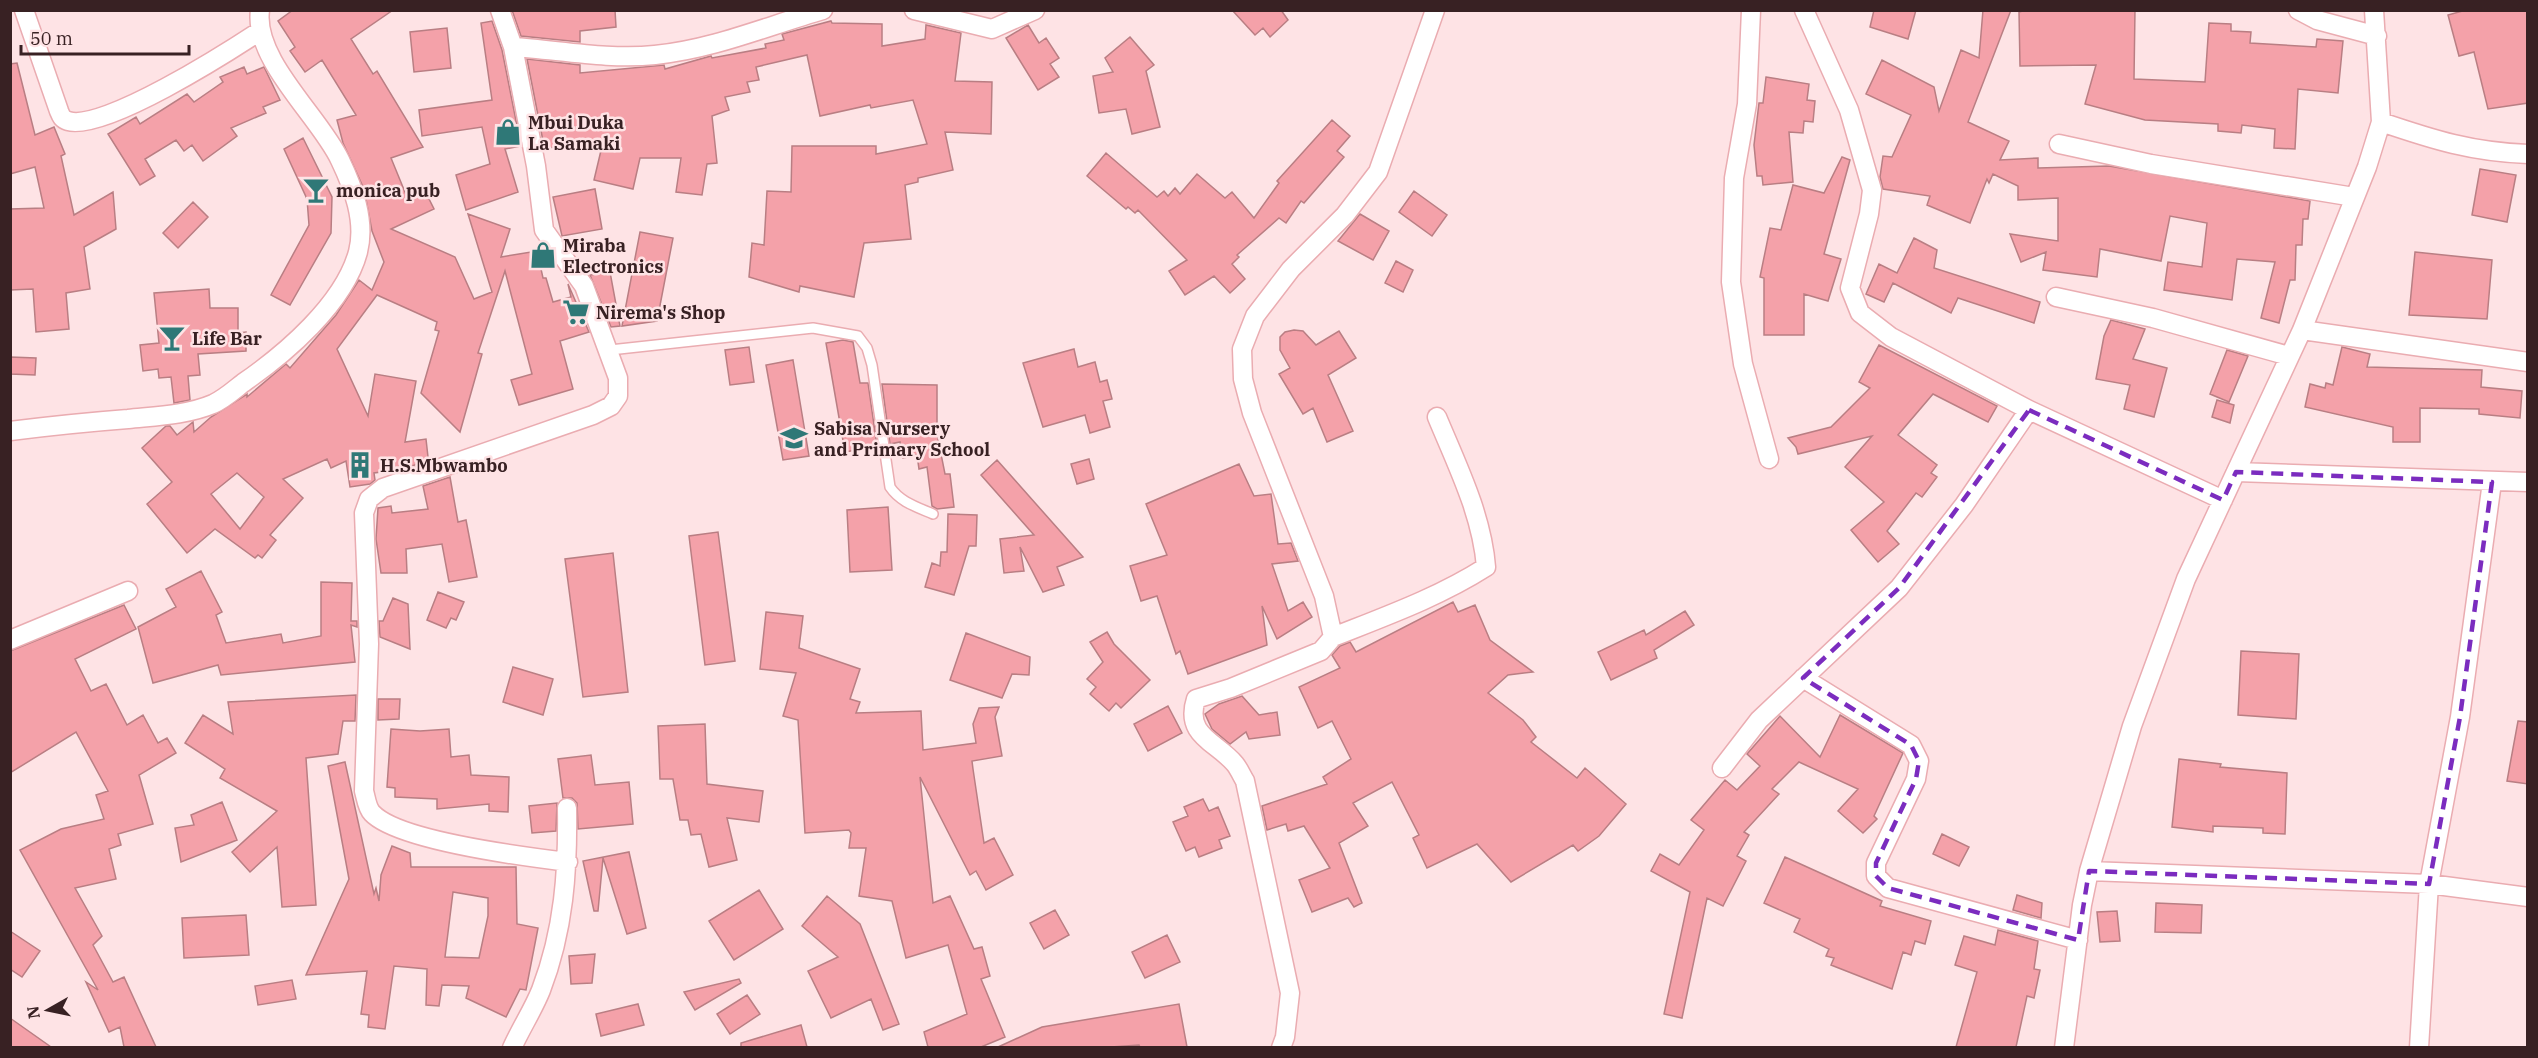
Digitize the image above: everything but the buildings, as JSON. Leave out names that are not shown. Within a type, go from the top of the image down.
[{"type":"street","points":[[24,10],[58,111],[64,120],[71,122],[90,120],[134,104],[186,77],[260,31]]},
{"type":"street","points":[[10,431],[180,413],[214,404],[270,366],[301,339],[348,276],[358,252],[361,226],[354,193],[339,158],[277,66],[260,31],[260,10]]},
{"type":"street","points":[[500,10],[513,47],[537,166],[544,230],[576,272],[610,350],[618,378],[618,396],[611,406],[593,415],[383,488],[369,499],[364,513],[369,644],[364,791],[370,811],[385,823],[415,833],[503,854],[568,862]]},
{"type":"street","points":[[513,47],[611,55],[654,55],[698,49],[823,10]]},
{"type":"street","points":[[914,10],[992,29],[1035,10]]},
{"type":"street","points":[[1333,637],[1324,596],[1252,414],[1243,378],[1242,349],[1255,316],[1291,269],[1346,214],[1378,172],[1435,10]]},
{"type":"street","points":[[1751,10],[1747,104],[1734,178],[1731,282],[1743,364],[1769,459]]},
{"type":"street","points":[[1804,10],[1849,110],[1872,190],[1869,214],[1850,288],[1860,314],[1891,337],[2029,410],[2223,500]]},
{"type":"street","points":[[2298,10],[2317,20],[2377,36]]},
{"type":"street","points":[[2064,1047],[2089,871],[2132,726],[2186,579],[2302,330],[2367,167],[2381,122],[2374,10]]},
{"type":"street","points":[[2381,122],[2444,144],[2490,152],[2528,154]]},
{"type":"street","points":[[2059,144],[2151,164],[2354,197]]},
{"type":"street","points":[[2056,297],[2153,318],[2289,356]]},
{"type":"street","points":[[2302,330],[2528,362]]},
{"type":"street","points":[[1722,768],[1759,720],[1899,588],[1964,505],[2029,410]]},
{"type":"street","points":[[1281,1047],[1285,1037],[1290,993],[1245,781],[1235,764],[1207,741],[1197,728],[1192,711],[1196,699],[1231,688],[1320,651],[1333,637],[1461,583],[1486,567],[1485,549],[1476,514],[1437,417]]},
{"type":"street","points":[[2236,472],[2389,475],[2492,482],[2528,482]]},
{"type":"street","points":[[2419,1047],[2429,884],[2460,717],[2492,482]]},
{"type":"street","points":[[10,640],[128,591]]},
{"type":"street","points":[[1803,678],[1911,745],[1918,761],[1917,779],[1876,863],[1876,876],[1888,888],[2078,940]]},
{"type":"street","points":[[512,1047],[541,991],[555,944],[566,895],[567,808]]},
{"type":"street","points":[[2089,871],[2429,884],[2528,897]]},
{"type":"lane","points":[[610,350],[813,328],[858,336],[867,348],[872,365],[890,487],[896,495],[908,503],[933,514]]},
{"type":"highlighted area","points":[[2029,410],[2223,500],[2236,472],[2492,482],[2460,717],[2429,884],[2089,871],[2078,940],[1888,888],[1876,876],[1876,863],[1916,779],[1919,761],[1911,745],[1803,678],[1899,588]]},
{"type":"place","name":"Mbui Duka La Samaki","points":[[508,132]]},
{"type":"place","name":"monica pub","points":[[316,190]]},
{"type":"place","name":"Miraba Electronics","points":[[543,255]]},
{"type":"place","name":"Nirema's Shop","points":[[576,312]]},
{"type":"place","name":"Life Bar","points":[[172,338]]},
{"type":"place","name":"Sabisa Nursery and Primary School","points":[[794,438]]},
{"type":"place","name":"H.S.Mbwambo","points":[[360,465]]}]
